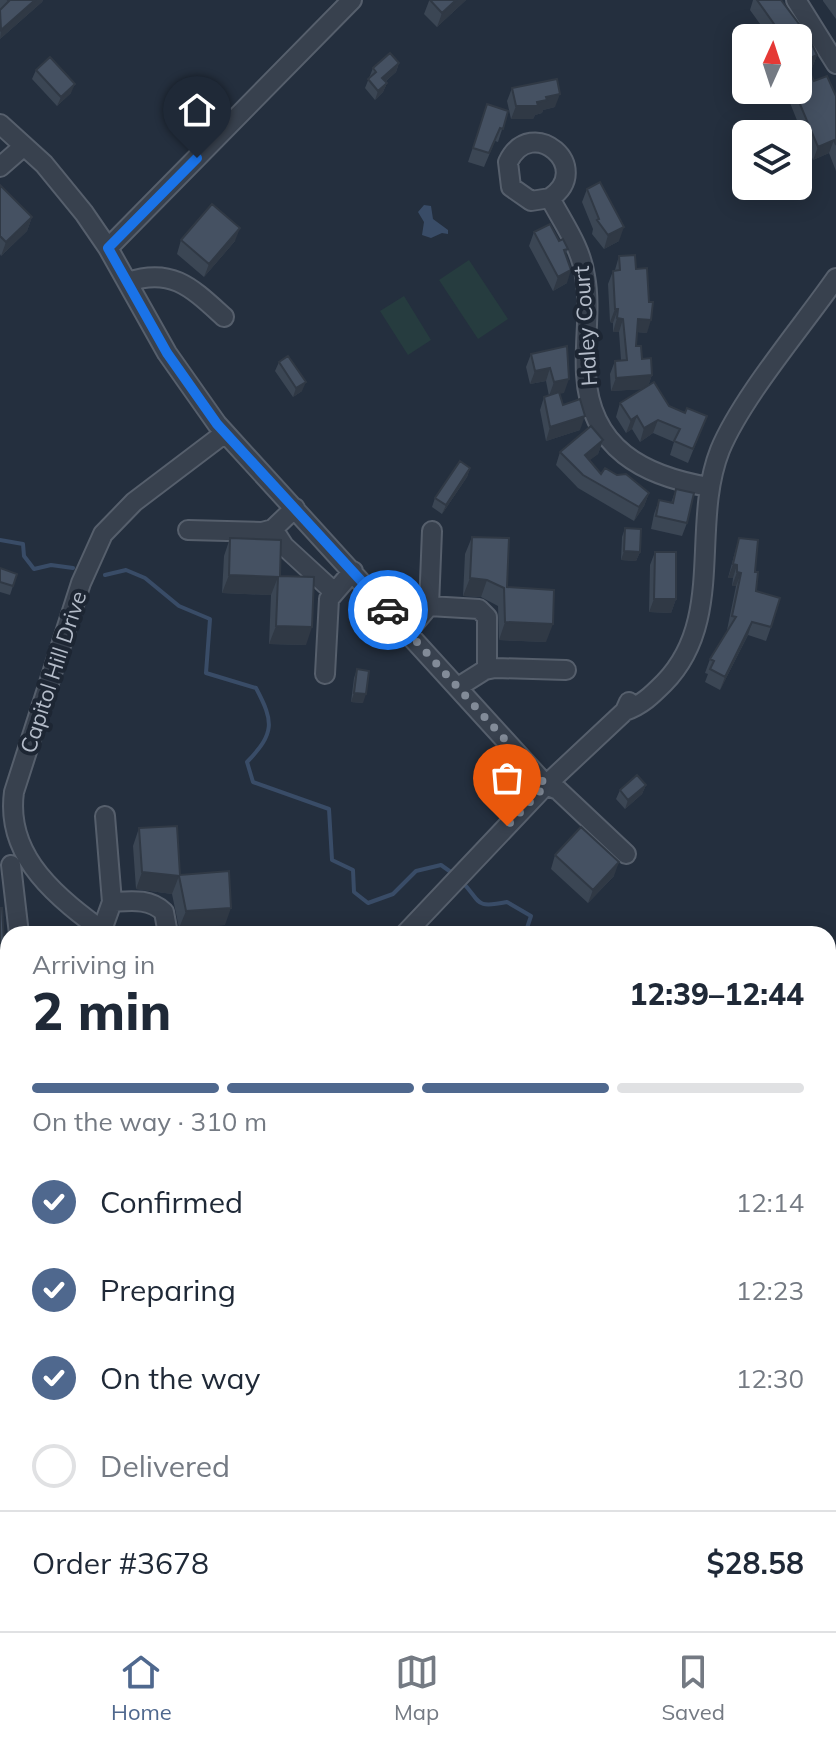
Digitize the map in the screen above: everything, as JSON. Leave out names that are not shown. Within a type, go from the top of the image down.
[{"type":"street","points":[[108,248],[352,0]]},
{"type":"street","points":[[797,0],[836,64]]},
{"type":"street","points":[[0,124],[64,187],[108,248],[167,353],[225,433],[546,785],[558,790],[626,854]]},
{"type":"street","points":[[0,167],[24,146]]},
{"type":"street","name":"Haley Court","points":[[550,198],[575,243],[584,268],[587,388],[603,429],[638,466],[677,482],[709,487]]},
{"type":"street","points":[[128,282],[153,276],[173,279],[198,294],[224,317]]},
{"type":"street","points":[[413,926],[546,785],[625,711],[640,706],[681,663],[702,607],[709,487],[720,452],[732,427],[836,278]]},
{"type":"street","name":"Capitol Hill Drive","points":[[96,926],[13,864],[14,792],[103,534],[134,502],[225,433]]},
{"type":"street","points":[[188,530],[273,529],[295,508]]},
{"type":"street","points":[[273,529],[284,546],[333,591]]},
{"type":"street","points":[[408,631],[429,606],[432,531]]},
{"type":"street","points":[[325,674],[329,599],[353,571]]},
{"type":"street","points":[[429,606],[479,609],[487,617],[487,669]]},
{"type":"street","points":[[458,687],[487,669],[566,670]]},
{"type":"street","points":[[105,816],[112,902],[106,926]]},
{"type":"street","points":[[9,915],[13,864]]},
{"type":"street","points":[[112,902],[148,901],[164,912],[167,926]]},
{"type":"green space","points":[[469,260],[508,319],[478,339],[439,280]]},
{"type":"green space","points":[[404,296],[431,340],[408,355],[380,311]]},
{"type":"water","points":[[424,205],[431,206],[433,219],[448,230],[448,234],[431,238],[422,235],[424,222],[418,212]]},
{"type":"building","points":[[8,0],[35,0],[1,30],[0,10]]},
{"type":"building","points":[[430,0],[456,0],[442,13]]},
{"type":"building","points":[[757,0],[781,0],[799,24],[774,24]]},
{"type":"building","points":[[390,53],[399,63],[382,78],[387,83],[378,91],[368,79],[376,72],[373,68]]},
{"type":"building","points":[[50,57],[75,84],[61,97],[36,70]]},
{"type":"building","points":[[827,76],[836,96],[836,145],[834,140],[818,147],[812,133],[812,120],[807,120],[800,104],[812,104],[812,77],[814,81]]},
{"type":"building","points":[[557,79],[560,94],[546,97],[547,100],[537,102],[538,106],[516,106],[512,88]]},
{"type":"building","points":[[487,104],[508,111],[503,129],[500,128],[489,153],[473,148]]},
{"type":"building","points":[[600,182],[624,227],[608,235],[597,220],[587,189]]},
{"type":"building","points":[[0,185],[32,217],[6,242],[0,236]]},
{"type":"building","points":[[212,204],[240,228],[209,264],[181,240]]},
{"type":"building","points":[[550,224],[559,241],[563,239],[568,249],[564,250],[571,270],[558,277],[534,232]]},
{"type":"building","points":[[635,255],[636,269],[647,268],[649,302],[653,302],[651,320],[638,319],[636,346],[641,346],[642,359],[651,358],[652,375],[616,378],[615,361],[627,360],[623,319],[617,318],[618,309],[615,309],[613,271],[620,270],[619,256]]},
{"type":"building","points":[[567,346],[569,379],[554,382],[550,368],[535,371],[531,354]]},
{"type":"building","points":[[288,356],[306,382],[296,388],[279,362]]},
{"type":"building","points":[[654,382],[669,406],[685,413],[687,408],[707,416],[693,449],[674,441],[680,429],[658,420],[644,428],[637,416],[631,420],[620,403]]},
{"type":"building","points":[[559,392],[563,405],[580,399],[585,416],[550,427],[544,397]]},
{"type":"building","points":[[591,426],[603,440],[585,455],[601,474],[605,468],[617,475],[626,474],[649,493],[639,507],[583,475],[560,452]]},
{"type":"building","points":[[460,461],[470,468],[446,505],[435,498]]},
{"type":"building","points":[[676,489],[694,493],[687,523],[656,516],[659,500],[673,503]]},
{"type":"building","points":[[625,528],[641,529],[640,552],[624,551]]},
{"type":"building","points":[[472,537],[509,538],[507,587],[554,590],[553,624],[505,622],[504,588],[487,580],[470,578]]},
{"type":"building","points":[[230,538],[281,540],[280,576],[314,577],[312,627],[276,626],[278,577],[229,575]]},
{"type":"building","points":[[739,538],[758,540],[756,591],[780,598],[771,627],[752,622],[725,677],[710,669],[714,661],[710,659],[736,617],[732,616],[741,573],[733,564]]},
{"type":"building","points":[[655,552],[676,552],[676,599],[654,599]]},
{"type":"building","points":[[0,568],[17,574],[13,586],[0,582]]},
{"type":"building","points":[[357,669],[369,671],[366,694],[354,693]]},
{"type":"building","points":[[637,775],[646,785],[628,800],[620,790]]},
{"type":"building","points":[[177,826],[180,875],[229,871],[231,908],[186,911],[179,876],[142,872],[139,828]]},
{"type":"building","points":[[581,827],[619,862],[593,890],[555,855]]},
{"type":"building","points":[[0,908],[2,908],[3,926],[0,926]]},
{"type":"waterway","points":[[0,540],[23,544],[24,556],[34,569],[51,565],[73,568]]},
{"type":"waterway","points":[[105,575],[126,570],[145,578],[179,606],[210,619],[206,673],[256,688],[266,710],[267,735],[247,762],[253,782],[329,809],[332,860],[353,870],[354,892],[368,903],[393,894],[416,871],[441,865],[455,875]]},
{"type":"waterway","points":[[461,881],[479,902],[507,902],[531,916],[528,926]]},
{"type":"way so far","points":[[388,610],[546,785],[507,826]]},
{"type":"route","points":[[197,158],[108,248],[167,353],[217,424],[388,610]]}]
